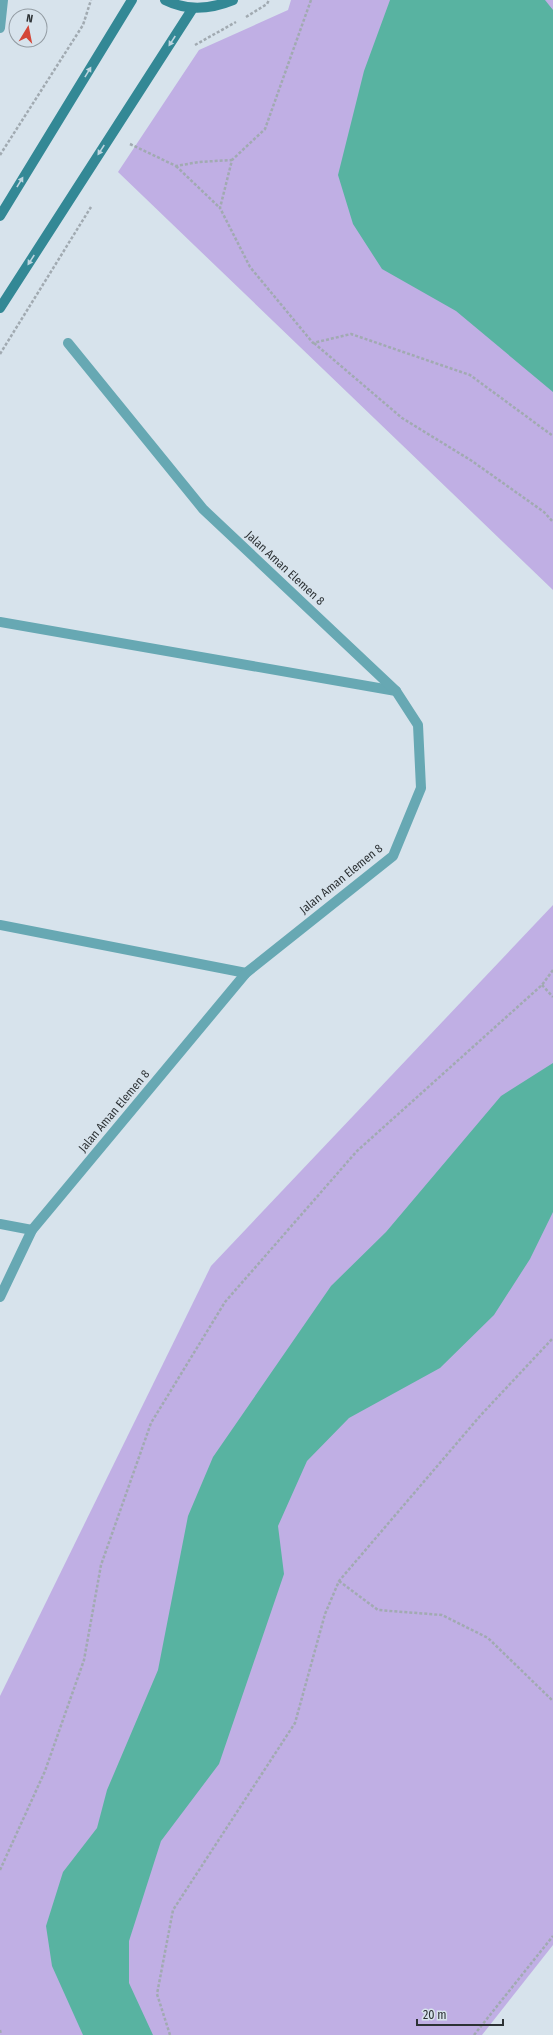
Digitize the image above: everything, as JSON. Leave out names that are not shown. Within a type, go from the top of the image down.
[{"type":"street","points":[[0,28],[3,0]]},
{"type":"street","points":[[0,216],[132,0]]},
{"type":"street","points":[[166,0],[174,4],[193,8],[217,7],[233,0]]},
{"type":"street","points":[[0,308],[193,8]]},
{"type":"street","name":"Jalan Aman Elemen 8","points":[[0,1297],[32,1230],[246,973],[393,856],[421,788],[418,725],[396,690],[203,509],[68,343]]},
{"type":"street","points":[[0,622],[396,690]]},
{"type":"street","points":[[0,925],[246,973]]},
{"type":"street","points":[[0,1224],[32,1230]]},
{"type":"path","points":[[0,155],[84,25],[91,0]]},
{"type":"path","points":[[189,50],[200,41],[267,4],[269,0]]},
{"type":"path","points":[[220,208],[232,160],[265,129],[311,0]]},
{"type":"path","points":[[126,151],[135,137]]},
{"type":"path","points":[[130,144],[176,166],[220,208],[250,267],[314,343],[402,418],[472,461],[544,512],[553,522]]},
{"type":"path","points":[[176,166],[232,160]]},
{"type":"path","points":[[0,354],[93,205]]},
{"type":"path","points":[[314,343],[351,334],[470,375],[553,436]]},
{"type":"path","points":[[0,1870],[45,1771],[84,1660],[101,1565],[151,1423],[226,1302],[357,1151],[542,985],[553,970]]},
{"type":"path","points":[[542,985],[553,997]]},
{"type":"path","points":[[170,2035],[157,1994],[173,1910],[295,1723],[325,1614],[339,1581],[480,1416],[553,1338]]},
{"type":"path","points":[[339,1581],[378,1610],[442,1615],[488,1638],[553,1701]]},
{"type":"path","points":[[474,2035],[553,1936]]},
{"type":"path","points":[[0,2030],[1,2035]]},
{"type":"shaded area","points":[[291,0],[553,0],[553,590],[118,172],[199,50],[288,10]]},
{"type":"shaded area","points":[[390,0],[545,0],[553,10],[553,392],[456,311],[382,269],[353,224],[338,175],[364,71]]},
{"type":"shaded area","points":[[553,905],[553,1945],[482,2035],[0,2035],[0,1696],[211,1266]]},
{"type":"shaded area","points":[[553,1063],[553,1212],[530,1259],[494,1315],[440,1368],[349,1418],[307,1461],[278,1526],[284,1574],[219,1764],[161,1841],[129,1941],[129,1983],[153,2035],[83,2035],[52,1966],[46,1926],[63,1872],[97,1828],[107,1790],[158,1670],[188,1516],[213,1457],[331,1286],[386,1232],[501,1096]]}]
